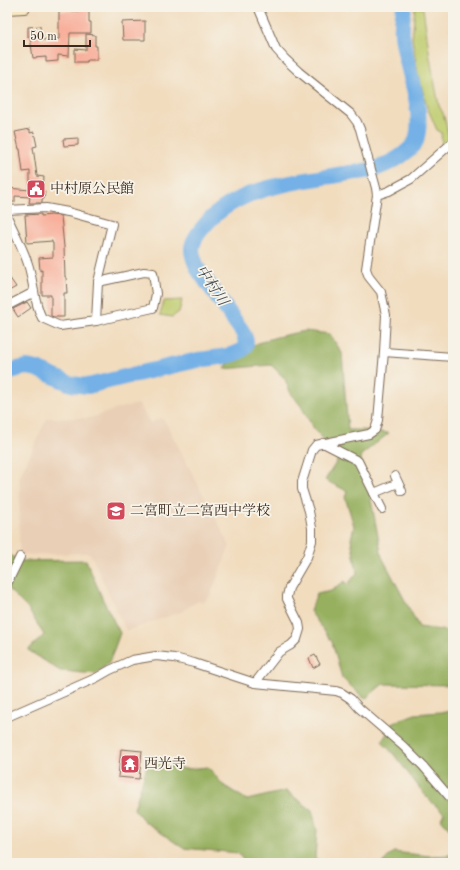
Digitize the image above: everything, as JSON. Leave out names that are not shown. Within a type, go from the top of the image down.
[{"type":"main road","points":[[7,8],[24,7]]},
{"type":"street","points":[[255,682],[279,652],[294,643],[299,634],[299,623],[287,599],[287,596],[289,588],[311,548],[312,528],[309,511],[302,489],[302,482],[312,450],[316,445],[369,434],[375,430],[378,420],[386,315],[381,292],[369,277],[366,269],[376,191],[368,155],[360,129],[351,114],[299,72],[276,49],[258,7]]},
{"type":"street","points":[[376,191],[389,191],[411,179],[453,142]]},
{"type":"street","points":[[7,210],[46,208],[68,212],[112,224],[98,282],[96,321]]},
{"type":"street","points":[[7,216],[28,265],[36,304],[42,318],[60,326],[96,321],[153,308],[156,294],[153,273],[144,272],[98,282]]},
{"type":"street","points":[[7,306],[34,292]]},
{"type":"street","points":[[384,352],[453,357]]},
{"type":"street","points":[[323,443],[358,461],[382,509]]},
{"type":"street","points":[[374,493],[396,479],[402,491]]},
{"type":"street","points":[[7,584],[20,557]]},
{"type":"street","points":[[7,716],[96,678],[132,660],[156,656],[174,658],[255,682],[336,691],[347,696],[403,746],[423,766],[453,801]]},
{"type":"shaded area","name":"二宮町立二宮西中学校","points":[[139,404],[150,423],[161,418],[165,421],[230,546],[210,596],[204,602],[198,601],[181,612],[126,631],[90,553],[19,555],[20,476],[47,418],[90,418],[120,408]]},
{"type":"green space","points":[[415,7],[423,8],[439,106],[443,113],[449,136],[448,143],[442,146],[441,132],[437,130],[427,107],[418,73],[412,39]]},
{"type":"green space","points":[[182,300],[179,312],[172,317],[160,315],[164,301]]},
{"type":"green space","points":[[305,331],[330,334],[342,353],[348,430],[389,433],[360,456],[369,489],[382,557],[419,627],[453,632],[453,685],[383,684],[365,699],[342,678],[332,642],[310,611],[317,594],[331,591],[345,581],[347,585],[357,573],[351,539],[354,526],[345,497],[347,491],[325,480],[339,458],[312,426],[301,406],[290,392],[285,379],[271,365],[224,369],[235,357],[251,346],[286,335]]},
{"type":"green space","points":[[7,554],[21,561],[86,560],[103,600],[120,633],[109,663],[96,674],[60,671],[28,650],[44,635],[28,609],[7,588]]},
{"type":"green space","points":[[453,711],[453,863],[382,863],[393,852],[430,856],[451,855],[452,831],[441,819],[444,813],[428,799],[382,741],[394,722],[415,714]]},
{"type":"green space","points":[[148,762],[186,769],[208,767],[223,785],[247,800],[286,791],[312,810],[317,830],[315,857],[321,863],[245,863],[238,853],[183,848],[144,821],[134,809]]},
{"type":"building","points":[[78,9],[89,9],[91,33],[70,33],[69,56],[58,55],[58,61],[46,62],[46,57],[33,58],[30,37],[28,37],[28,27],[40,26],[41,40],[59,39],[59,11],[78,11]]},
{"type":"building","points":[[145,21],[145,40],[123,40],[122,22]]},
{"type":"building","points":[[86,34],[95,35],[97,60],[75,62],[75,49],[86,50]]},
{"type":"building","points":[[30,129],[30,133],[34,132],[37,146],[33,147],[37,176],[44,177],[44,199],[42,199],[42,203],[29,203],[30,197],[15,196],[15,202],[8,202],[8,188],[30,190],[30,171],[23,172],[20,149],[15,132]]},
{"type":"building","points":[[78,138],[78,145],[64,146],[63,139]]},
{"type":"building","points":[[41,214],[41,216],[61,216],[67,293],[64,293],[64,317],[51,316],[51,295],[42,295],[42,270],[40,271],[39,258],[53,257],[52,241],[27,243],[25,215]]},
{"type":"building","points":[[7,274],[16,287],[7,292]]},
{"type":"building","points":[[27,302],[31,308],[18,317],[13,309]]},
{"type":"building","points":[[315,655],[320,664],[313,668],[309,658]]},
{"type":"building","name":"西光寺","points":[[121,749],[142,751],[139,779],[118,777]]},
{"type":"waterway","name":"中村川","points":[[7,374],[17,369],[27,367],[37,369],[71,384],[88,386],[198,360],[228,356],[242,350],[246,343],[242,331],[195,264],[192,246],[196,236],[218,212],[251,194],[288,183],[374,169],[408,151],[416,141],[419,120],[418,107],[406,59],[402,34],[404,7]]},
{"type":"place","name":"中村原公民館","points":[[36,189]]},
{"type":"place","name":"二宮町立二宮西中学校","points":[[116,511]]},
{"type":"place","name":"西光寺","points":[[130,764]]}]
